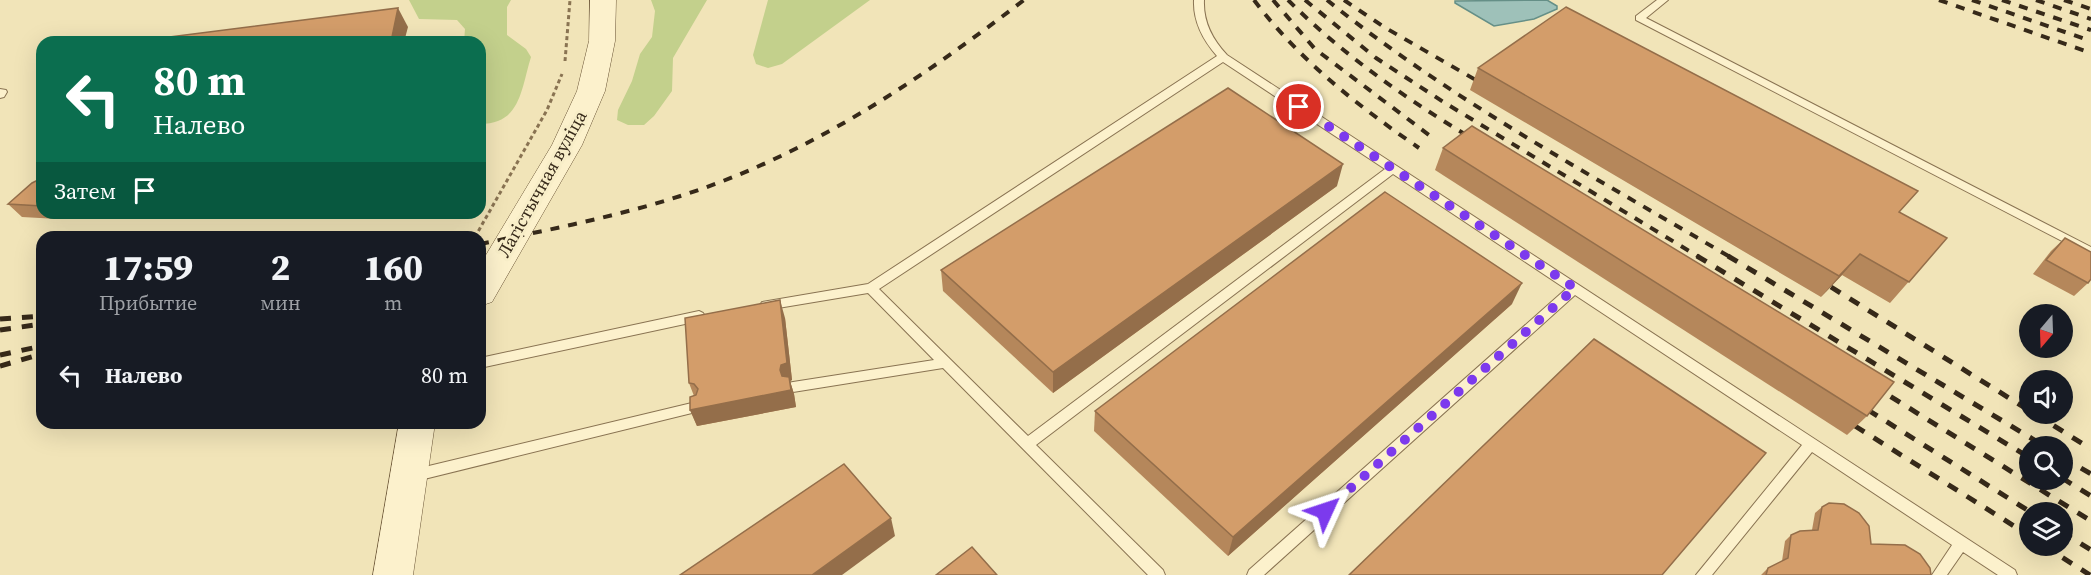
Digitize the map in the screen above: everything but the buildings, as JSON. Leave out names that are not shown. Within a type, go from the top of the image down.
[{"type":"street","name":"Лагістычная вуліца","points":[[486,283],[567,145],[591,91],[602,41],[603,0]]},
{"type":"street","points":[[393,575],[416,429]]},
{"type":"lane","points":[[1199,0],[1202,22],[1210,44],[1224,57],[2010,575]]},
{"type":"lane","points":[[1663,0],[1639,18],[2091,252]]},
{"type":"lane","points":[[748,308],[871,288],[1224,57]]},
{"type":"lane","points":[[1027,444],[1392,169]]},
{"type":"lane","points":[[871,288],[1158,575]]},
{"type":"lane","points":[[1254,575],[1575,288]]},
{"type":"lane","points":[[486,362],[714,313]]},
{"type":"lane","points":[[793,387],[945,363]]},
{"type":"lane","points":[[407,477],[696,407]]},
{"type":"lane","points":[[1703,575],[1811,444]]},
{"type":"lane","points":[[1939,575],[1961,543]]},
{"type":"path","points":[[486,218],[547,110],[565,69],[570,0]]},
{"type":"green space","points":[[409,0],[511,0],[507,7],[507,35],[526,49],[531,57],[521,92],[512,111],[504,118],[486,123],[486,36],[464,36],[465,29],[457,20],[419,19]]},
{"type":"green space","points":[[651,0],[707,0],[673,58],[672,91],[654,116],[644,125],[628,125],[617,120],[618,110],[632,81],[640,54],[652,37],[655,11]]},
{"type":"green space","points":[[768,0],[870,0],[782,64],[768,68],[756,64],[753,55]]},
{"type":"water","points":[[1547,0],[1557,6],[1557,9],[1534,19],[1494,26],[1455,3],[1455,1]]},
{"type":"railway","points":[[486,243],[578,223],[675,198],[777,158],[887,97],[957,50],[1024,0]]},
{"type":"railway","points":[[1254,0],[1290,43],[1330,81],[1419,148]]},
{"type":"railway","points":[[1273,0],[1315,49],[1433,138]]},
{"type":"railway","points":[[1288,0],[1354,58],[1426,110],[1476,141]]},
{"type":"railway","points":[[1305,0],[1376,58],[1445,103],[1699,257]]},
{"type":"railway","points":[[1327,0],[1423,71],[1473,104],[1730,257]]},
{"type":"railway","points":[[1344,0],[1384,27],[1481,83]]},
{"type":"railway","points":[[1939,0],[2091,53]]},
{"type":"railway","points":[[1972,0],[2091,41]]},
{"type":"railway","points":[[2002,0],[2091,30]]},
{"type":"railway","points":[[2036,0],[2091,19]]},
{"type":"railway","points":[[2064,0],[2091,9]]},
{"type":"railway","points":[[1697,256],[2019,451]]},
{"type":"railway","points":[[1728,256],[2028,436]]},
{"type":"railway","points":[[1831,287],[2019,404]]},
{"type":"railway","points":[[0,319],[36,316]]},
{"type":"railway","points":[[0,330],[36,325]]},
{"type":"railway","points":[[0,355],[36,347]]},
{"type":"railway","points":[[0,366],[36,356]]},
{"type":"railway","points":[[1872,385],[2091,521]]},
{"type":"railway","points":[[1868,410],[2019,505]]},
{"type":"railway","points":[[2051,424],[2091,449]]},
{"type":"railway","points":[[1855,426],[2019,529]]},
{"type":"railway","points":[[2073,463],[2091,474]]},
{"type":"railway","points":[[2073,485],[2091,496]]},
{"type":"railway","points":[[2073,539],[2091,550]]},
{"type":"railway","points":[[2060,556],[2090,575]]},
{"type":"route","points":[[1299,107],[1575,288],[1325,511]]}]
